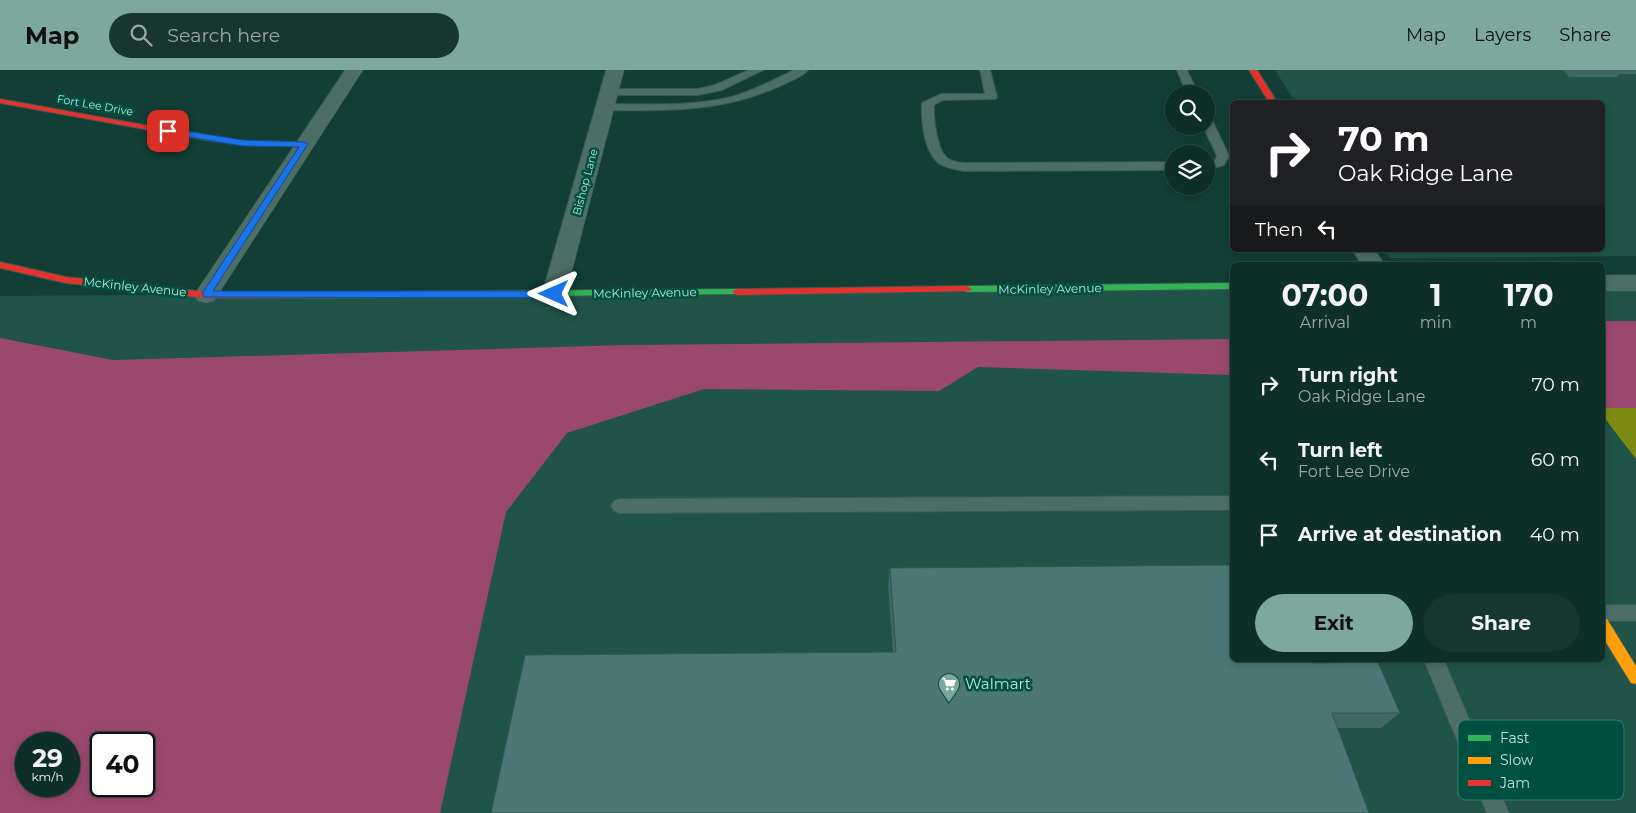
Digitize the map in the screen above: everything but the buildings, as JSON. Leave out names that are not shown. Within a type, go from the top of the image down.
[{"type":"street","points":[[206,295],[354,70]]},
{"type":"street","name":"Bishop Lane","points":[[554,294],[615,70]]},
{"type":"street","points":[[1253,70],[1272,100]]},
{"type":"street","name":"Fort Lee Drive","points":[[0,100],[243,143],[304,144]]},
{"type":"street","name":"McKinley Avenue","points":[[0,264],[66,280],[206,295],[554,294],[1230,286]]},
{"type":"street","points":[[1605,283],[1636,282]]},
{"type":"street","points":[[1605,628],[1636,678]]},
{"type":"lane","points":[[607,99],[698,92],[718,88],[758,70]]},
{"type":"lane","points":[[607,99],[680,106],[731,100],[756,93],[803,70]]},
{"type":"lane","points":[[985,70],[991,97],[946,96],[936,98],[928,103],[935,152],[940,159],[950,165],[963,167],[1165,166]]},
{"type":"lane","points":[[1182,70],[1189,85]]},
{"type":"lane","points":[[1213,135],[1223,156],[1220,162],[1215,163]]},
{"type":"lane","points":[[620,506],[1230,503]]},
{"type":"lane","points":[[1605,613],[1636,613]]},
{"type":"lane","points":[[1435,662],[1459,720]]},
{"type":"lane","points":[[1493,800],[1498,813]]},
{"type":"shaded area","points":[[1275,70],[1636,70],[1636,256],[1390,258],[1386,252],[1605,252],[1605,100],[1294,100]]},
{"type":"shaded area","points":[[1605,283],[1636,283],[1636,813],[0,813],[0,296],[1230,286],[1230,662],[1605,662]]},
{"type":"shaded area","points":[[1605,321],[1636,321],[1636,408],[1605,408]]},
{"type":"shaded area","points":[[0,338],[113,360],[626,345],[1230,339],[1230,375],[978,367],[939,391],[704,389],[567,433],[506,512],[440,813],[0,813]]},
{"type":"shaded area","points":[[1605,408],[1636,408],[1636,459],[1605,419]]},
{"type":"traffic: fast","points":[[967,289],[1230,286]]},
{"type":"traffic: fast","points":[[334,295],[737,292]]},
{"type":"traffic: slow","points":[[1605,628],[1636,678]]},
{"type":"traffic: jam","points":[[1253,70],[1272,100]]},
{"type":"traffic: jam","points":[[0,101],[205,138],[243,143],[304,144]]},
{"type":"traffic: jam","points":[[0,265],[66,280],[206,295],[334,295]]},
{"type":"traffic: jam","points":[[737,292],[967,289]]},
{"type":"place","name":"Walmart","points":[[949,703]]},
{"type":"route","points":[[168,131],[243,143],[304,144],[206,295],[554,294]]}]
